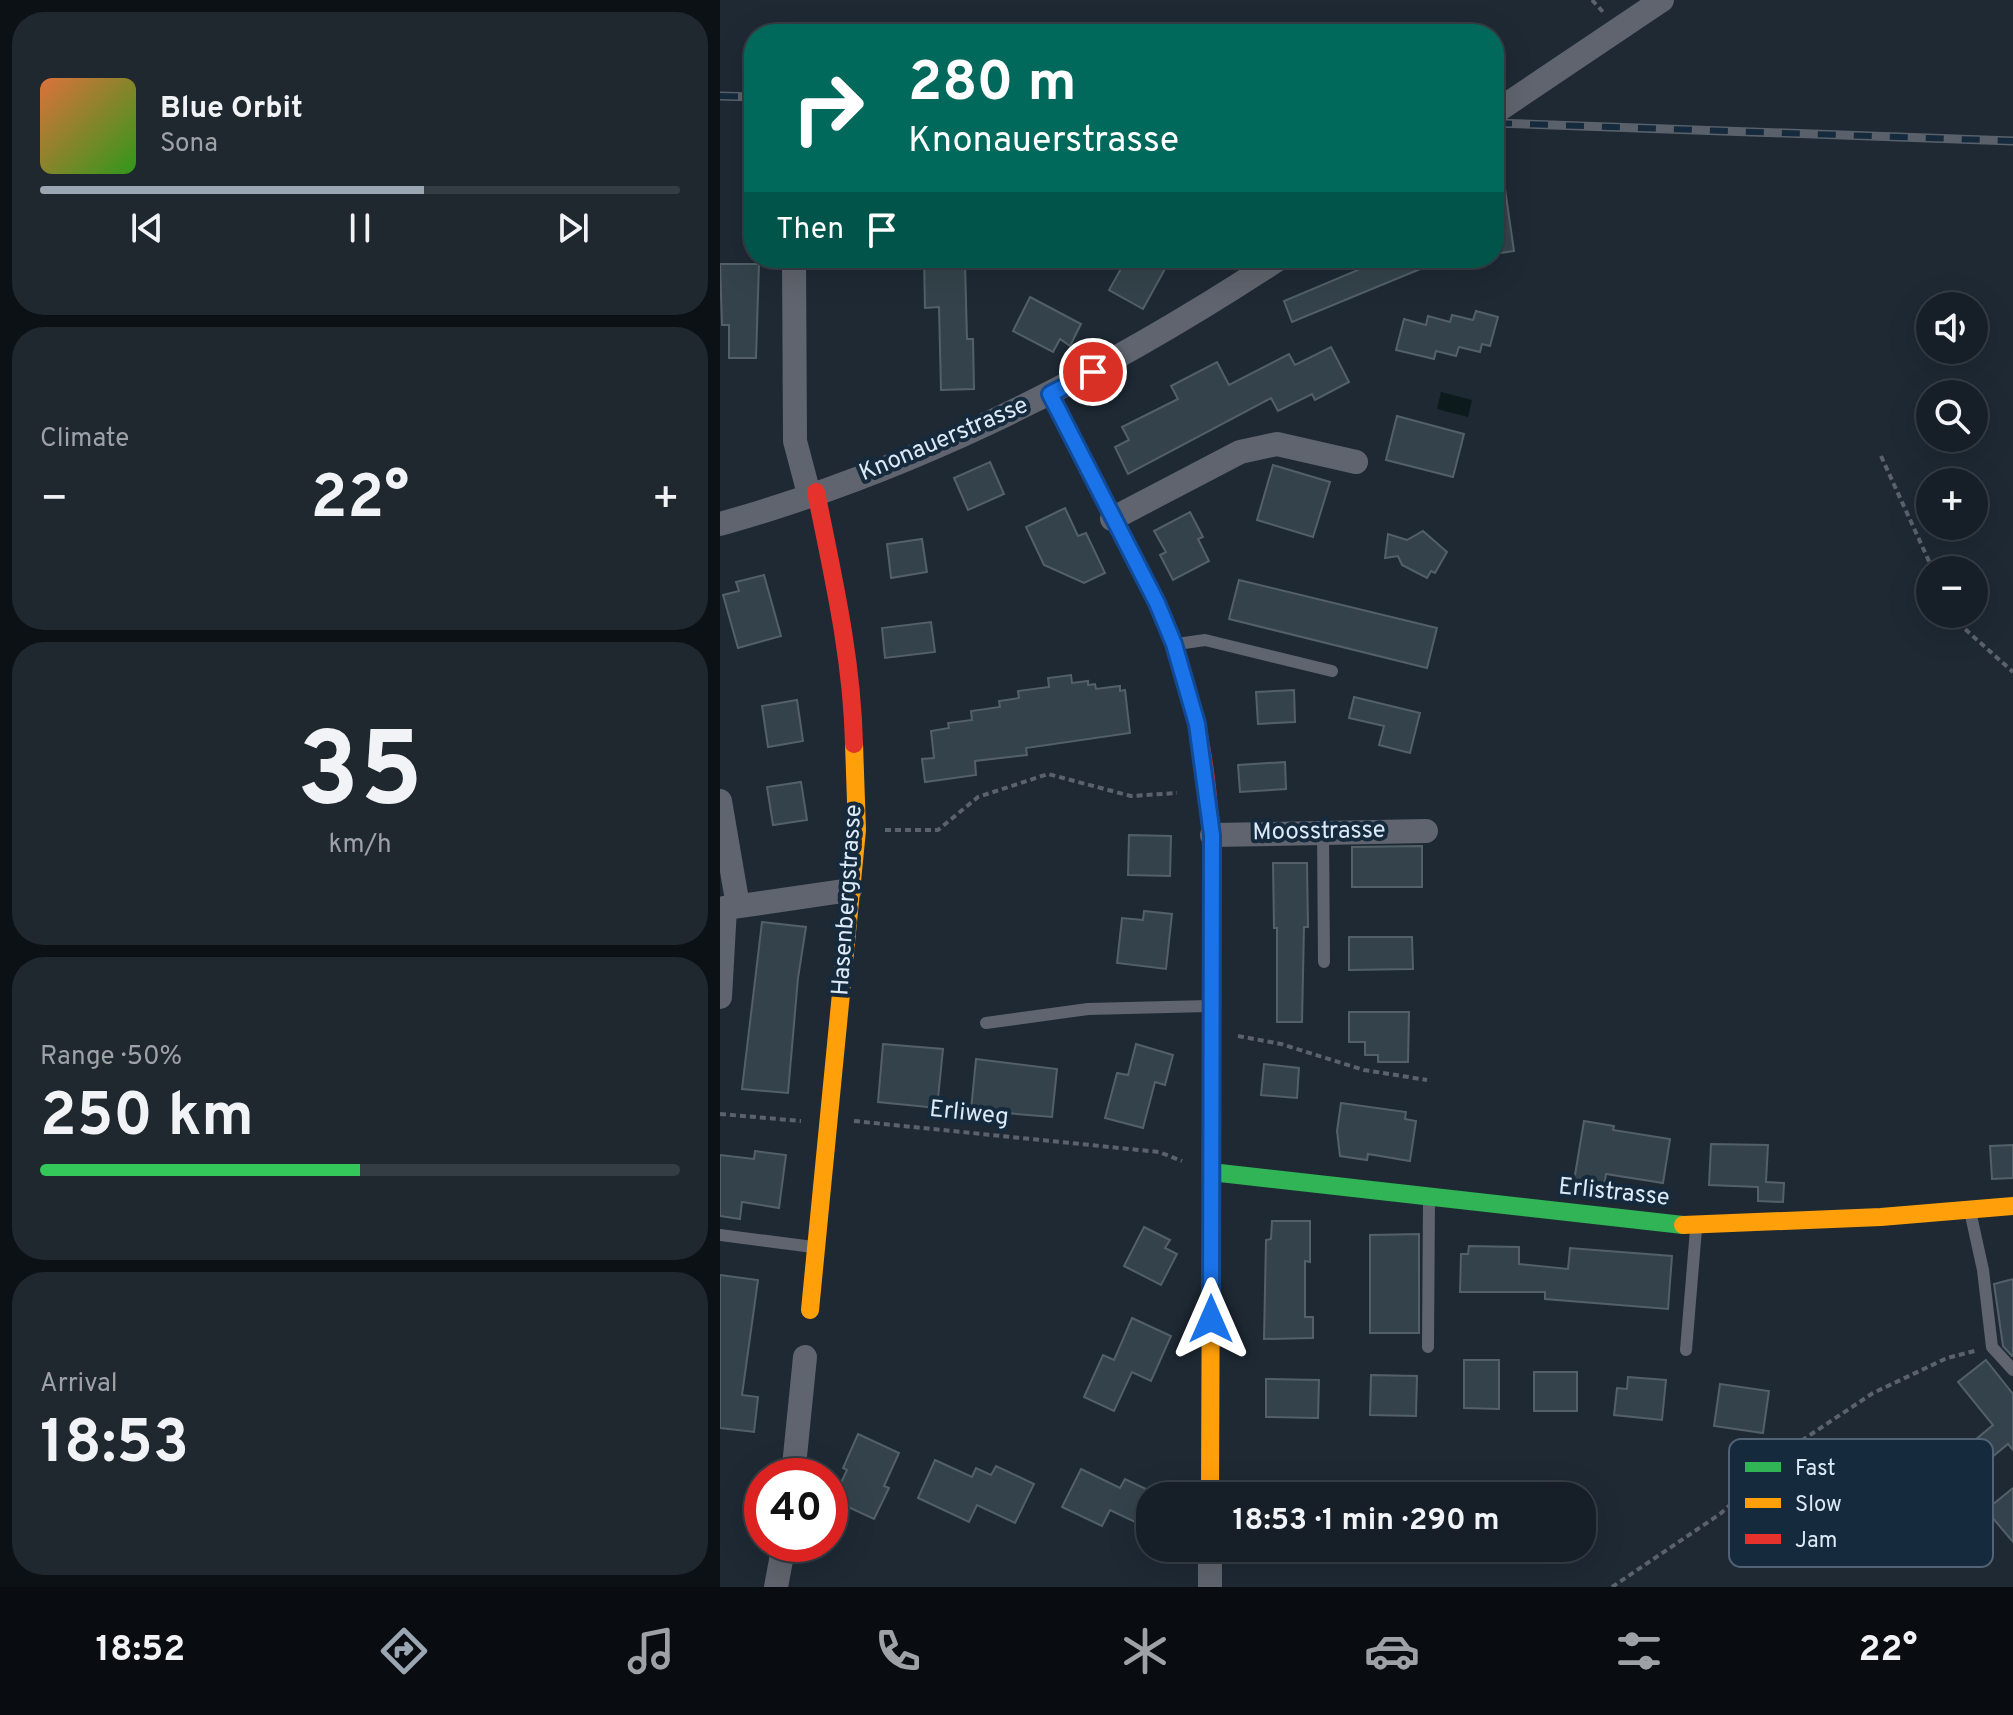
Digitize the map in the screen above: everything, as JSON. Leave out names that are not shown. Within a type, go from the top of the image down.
[{"type":"street","points":[[1504,106],[1662,0]]},
{"type":"street","points":[[794,268],[795,441],[812,493]]},
{"type":"street","name":"Knonauerstrasse","points":[[720,524],[936,447],[1050,394],[1114,362],[1264,268]]},
{"type":"street","points":[[1050,394],[1157,603],[1174,644],[1197,724],[1208,791],[1212,835],[1210,1482]]},
{"type":"street","points":[[1112,519],[1240,452],[1277,444],[1356,462]]},
{"type":"street","name":"Hasenbergstrasse","points":[[810,1310],[857,830],[853,696],[847,650],[812,493]]},
{"type":"street","points":[[720,801],[728,908],[720,997]]},
{"type":"street","name":"Moosstrasse","points":[[1212,835],[1426,831]]},
{"type":"street","points":[[728,908],[850,890]]},
{"type":"street","name":"Erlistrasse","points":[[1211,1172],[1696,1226],[2013,1206]]},
{"type":"street","points":[[795,1458],[805,1357]]},
{"type":"street","points":[[776,1587],[781,1562]]},
{"type":"street","points":[[1210,1562],[1210,1587]]},
{"type":"lane","points":[[1174,644],[1205,640],[1332,671]]},
{"type":"lane","points":[[1323,831],[1324,962]]},
{"type":"lane","points":[[986,1023],[1088,1009],[1211,1006]]},
{"type":"lane","points":[[1428,1347],[1429,1196]]},
{"type":"lane","points":[[1970,1211],[1983,1270],[1992,1347],[2013,1370]]},
{"type":"lane","points":[[1686,1350],[1696,1226]]},
{"type":"lane","points":[[720,1235],[817,1248]]},
{"type":"path","points":[[1881,456],[1927,556]]},
{"type":"path","points":[[1964,628],[2013,672]]},
{"type":"path","points":[[857,830],[938,830],[978,797],[1048,774],[1131,796],[1208,791]]},
{"type":"path","points":[[1212,1031],[1281,1044],[1364,1070],[1427,1080]]},
{"type":"path","name":"Erliweg","points":[[720,1114],[829,1122],[849,1120],[1159,1152],[1211,1172]]},
{"type":"path","points":[[1804,1439],[1873,1393],[1947,1358],[1992,1347]]},
{"type":"path","points":[[1612,1587],[1729,1506]]},
{"type":"shaded area","points":[[1441,392],[1472,400],[1468,417],[1437,409]]},
{"type":"building","points":[[1504,189],[1514,251],[1504,252]]},
{"type":"building","points":[[720,264],[744,264],[744,268],[759,268],[756,358],[729,358],[729,325],[722,325]]},
{"type":"building","points":[[924,268],[965,268],[967,339],[973,339],[974,389],[941,390],[939,307],[925,308]]},
{"type":"building","points":[[1121,268],[1166,268],[1143,309],[1109,290]]},
{"type":"building","points":[[1423,268],[1292,322],[1284,301],[1358,270]]},
{"type":"building","points":[[1030,297],[1081,324],[1070,346],[1060,339],[1053,352],[1013,331]]},
{"type":"building","points":[[1476,311],[1498,317],[1490,346],[1482,344],[1480,352],[1459,347],[1456,356],[1436,351],[1434,359],[1396,350],[1404,319],[1426,325],[1428,316],[1450,322],[1452,315],[1473,320]]},
{"type":"building","points":[[1331,347],[1349,382],[1315,400],[1312,394],[1278,411],[1271,398],[1128,474],[1115,447],[1129,440],[1122,427],[1178,399],[1171,386],[1217,362],[1229,385],[1289,354],[1295,365]]},
{"type":"building","points":[[1397,416],[1464,434],[1453,477],[1386,460]]},
{"type":"building","points":[[990,462],[1004,494],[968,510],[954,478]]},
{"type":"building","points":[[1273,465],[1330,482],[1313,537],[1257,520]]},
{"type":"building","points":[[1065,508],[1078,536],[1086,533],[1105,573],[1084,583],[1044,565],[1026,527]]},
{"type":"building","points":[[1190,512],[1203,537],[1198,539],[1209,561],[1173,580],[1160,555],[1166,552],[1154,531]]},
{"type":"building","points":[[1423,531],[1447,552],[1435,573],[1431,571],[1427,578],[1402,565],[1398,556],[1385,558],[1388,534],[1407,540]]},
{"type":"building","points":[[922,539],[927,572],[891,578],[887,544]]},
{"type":"building","points":[[764,575],[781,636],[738,648],[723,595],[739,591],[736,582]]},
{"type":"building","points":[[1239,580],[1437,628],[1427,668],[1229,619]]},
{"type":"building","points":[[931,622],[935,652],[885,658],[882,628]]},
{"type":"building","points":[[1071,675],[1072,683],[1088,681],[1088,685],[1095,684],[1096,689],[1120,686],[1120,691],[1125,690],[1130,733],[1026,748],[1027,755],[975,761],[976,775],[925,782],[922,759],[934,758],[931,731],[949,728],[948,723],[972,720],[971,711],[1000,707],[999,701],[1019,698],[1018,691],[1049,687],[1048,678]]},
{"type":"building","points":[[1294,690],[1295,722],[1258,724],[1256,692]]},
{"type":"building","points":[[1354,697],[1420,713],[1410,753],[1379,745],[1384,726],[1349,718]]},
{"type":"building","points":[[797,700],[803,741],[768,747],[762,706]]},
{"type":"building","points":[[1285,762],[1286,789],[1240,792],[1238,765]]},
{"type":"building","points":[[801,782],[807,820],[773,825],[767,787]]},
{"type":"building","points":[[1129,835],[1171,836],[1170,876],[1128,875]]},
{"type":"building","points":[[1422,846],[1422,887],[1352,887],[1352,847]]},
{"type":"building","points":[[1273,863],[1307,863],[1308,927],[1304,927],[1302,1022],[1277,1022]]},
{"type":"building","points":[[1144,911],[1172,914],[1166,969],[1117,963],[1122,918],[1143,920]]},
{"type":"building","points":[[762,922],[806,927],[798,978],[788,1093],[742,1089]]},
{"type":"building","points":[[1349,937],[1412,937],[1413,969],[1349,970]]},
{"type":"building","points":[[1349,1012],[1409,1012],[1408,1062],[1378,1062],[1378,1055],[1365,1055],[1365,1042],[1349,1042]]},
{"type":"building","points":[[883,1044],[943,1049],[937,1108],[878,1102]]},
{"type":"building","points":[[1136,1044],[1173,1055],[1165,1085],[1155,1082],[1143,1128],[1105,1118],[1117,1073],[1128,1075]]},
{"type":"building","points":[[976,1059],[1057,1069],[1052,1117],[971,1110]]},
{"type":"building","points":[[1264,1064],[1299,1068],[1297,1098],[1261,1095]]},
{"type":"building","points":[[1341,1103],[1406,1112],[1405,1119],[1416,1121],[1410,1161],[1368,1154],[1367,1160],[1340,1156],[1337,1131]]},
{"type":"building","points":[[1584,1121],[1614,1126],[1613,1130],[1670,1139],[1663,1183],[1606,1174],[1604,1186],[1574,1181]]},
{"type":"building","points":[[1711,1144],[1768,1145],[1766,1182],[1784,1183],[1783,1202],[1758,1201],[1758,1187],[1709,1185]]},
{"type":"building","points":[[2013,1145],[2013,1178],[1992,1179],[1990,1146]]},
{"type":"building","points":[[755,1151],[786,1155],[779,1208],[742,1202],[740,1219],[720,1216],[720,1155],[754,1159]]},
{"type":"building","points":[[1272,1221],[1310,1221],[1310,1262],[1305,1261],[1305,1317],[1313,1317],[1313,1338],[1264,1339],[1266,1240],[1271,1239]]},
{"type":"building","points":[[1144,1227],[1170,1240],[1165,1248],[1177,1254],[1161,1285],[1124,1266]]},
{"type":"building","points":[[1419,1234],[1419,1333],[1370,1333],[1370,1235]]},
{"type":"building","points":[[1469,1246],[1519,1247],[1519,1264],[1568,1269],[1570,1248],[1672,1256],[1668,1309],[1545,1299],[1545,1292],[1460,1292],[1461,1254],[1468,1254]]},
{"type":"building","points":[[720,1275],[758,1280],[742,1395],[758,1397],[754,1432],[720,1428]]},
{"type":"building","points":[[2013,1279],[2012,1356],[2003,1346],[1994,1284]]},
{"type":"building","points":[[1132,1318],[1171,1336],[1151,1381],[1132,1372],[1114,1411],[1084,1397],[1103,1355],[1114,1360]]},
{"type":"building","points":[[1464,1360],[1499,1360],[1499,1409],[1464,1408]]},
{"type":"building","points":[[1986,1360],[2013,1394],[2013,1450],[2008,1444],[1993,1456],[1993,1439],[1976,1439],[1993,1425],[1958,1382]]},
{"type":"building","points":[[1534,1372],[1577,1372],[1577,1411],[1534,1411]]},
{"type":"building","points":[[1371,1375],[1417,1376],[1416,1416],[1370,1415]]},
{"type":"building","points":[[1628,1377],[1666,1380],[1662,1420],[1614,1415],[1617,1388],[1627,1389]]},
{"type":"building","points":[[1266,1379],[1319,1380],[1318,1418],[1266,1417]]},
{"type":"building","points":[[1720,1384],[1769,1391],[1763,1433],[1714,1426]]},
{"type":"building","points":[[858,1434],[899,1453],[884,1486],[889,1488],[874,1519],[848,1507],[847,1458]]},
{"type":"building","points":[[935,1460],[972,1477],[976,1468],[991,1475],[996,1466],[1034,1484],[1015,1523],[977,1505],[969,1522],[918,1498]]},
{"type":"building","points":[[1081,1469],[1120,1488],[1125,1479],[1136,1484],[1136,1522],[1110,1510],[1102,1526],[1062,1507]]},
{"type":"building","points":[[2013,1488],[2013,1542],[1993,1518],[1993,1504]]},
{"type":"railway","points":[[720,96],[744,97]]},
{"type":"railway","points":[[1504,123],[2013,141]]},
{"type":"traffic: fast","points":[[1211,1172],[1683,1225]]},
{"type":"traffic: slow","points":[[1050,394],[1157,603],[1174,644],[1191,703]]},
{"type":"traffic: slow","points":[[810,1310],[857,830],[854,744]]},
{"type":"traffic: slow","points":[[1210,1482],[1212,964]]},
{"type":"traffic: slow","points":[[1683,1225],[1881,1217],[2013,1206]]},
{"type":"traffic: jam","points":[[816,492],[846,649],[854,744]]},
{"type":"traffic: jam","points":[[1191,703],[1208,800],[1212,865],[1212,964]]},
{"type":"route","points":[[1093,372],[1050,394],[1157,603],[1174,644],[1197,724],[1208,791],[1212,835],[1211,1319]]}]
